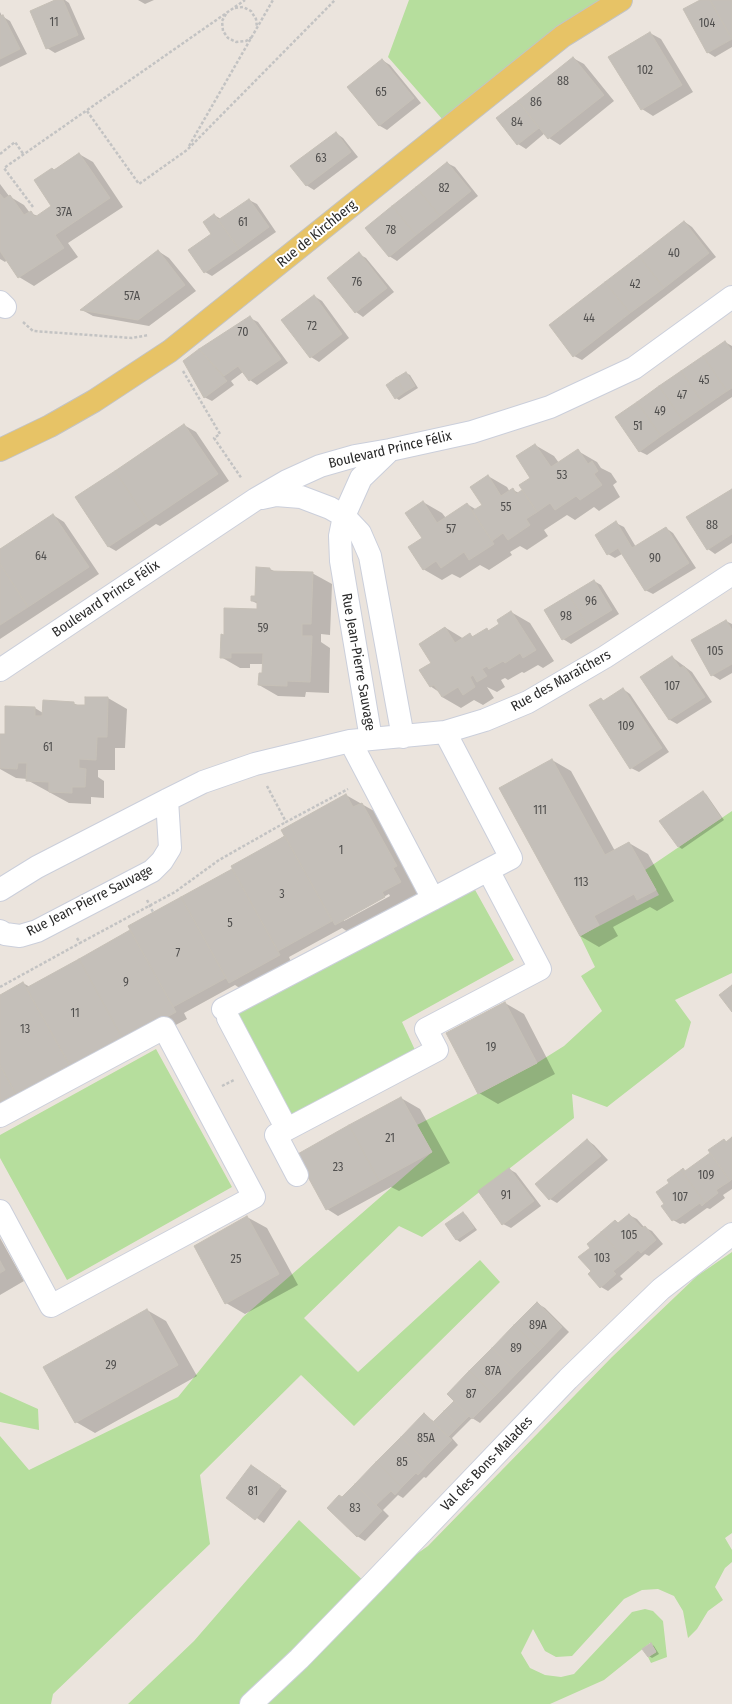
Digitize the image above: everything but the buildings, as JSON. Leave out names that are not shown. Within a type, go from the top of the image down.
[{"type":"main road","name":"Rue de Kirchberg","points":[[0,450],[50,426],[94,401],[170,351],[563,36],[622,0]]},
{"type":"street","name":"Boulevard Prince Félix","points":[[0,670],[287,481],[320,466],[355,456],[472,432],[550,407],[634,368],[732,297]]},
{"type":"street","name":"Rue Jean-Pierre Sauvage","points":[[0,890],[37,867],[203,782],[255,764],[361,740],[341,561],[340,536],[344,516],[361,478],[390,450]]},
{"type":"street","points":[[256,500],[276,495],[301,497],[330,508],[344,516],[360,532],[370,556],[403,737]]},
{"type":"street","name":"Rue des Maraîchers","points":[[361,740],[445,732],[485,720],[528,702],[606,657],[732,574]]},
{"type":"street","points":[[283,1122],[226,1014],[433,899],[511,858],[445,732]]},
{"type":"street","points":[[361,740],[376,791],[433,899]]},
{"type":"street","name":"Rue Jean-Pierre Sauvage","points":[[0,932],[20,936],[37,930],[152,871],[162,861],[170,848],[166,800]]},
{"type":"street","points":[[297,1175],[276,1135],[437,1050],[426,1029],[540,969],[488,870]]},
{"type":"street","points":[[0,1116],[164,1028],[254,1197],[51,1306],[0,1211]]},
{"type":"street","name":"Val des Bons-Malades","points":[[251,1704],[299,1659],[369,1588],[568,1378],[661,1289],[732,1234]]},
{"type":"path","points":[[33,207],[4,168],[245,0]]},
{"type":"path","points":[[187,150],[273,0]]},
{"type":"path","points":[[87,111],[139,184],[187,150],[335,0]]},
{"type":"path","points":[[234,8],[243,7],[251,11],[256,19],[257,28]]},
{"type":"path","points":[[226,13],[222,21],[223,31],[228,38],[236,42],[246,41],[253,36]]},
{"type":"path","points":[[0,154],[15,142],[24,155]]},
{"type":"path","points":[[3,304],[33,331],[132,338],[152,335]]},
{"type":"path","points":[[181,367],[220,434],[214,438],[256,500]]},
{"type":"path","points":[[255,764],[286,822]]},
{"type":"path","points":[[0,987],[175,892],[219,860],[353,786],[360,799],[376,791]]},
{"type":"path","points":[[150,905],[153,912]]},
{"type":"path","points":[[76,937],[80,943]]},
{"type":"path","points":[[220,1087],[236,1079]]},
{"type":"green space","points":[[409,0],[621,0],[450,128],[388,57]]},
{"type":"green space","points":[[732,811],[732,973],[675,1000],[691,1022],[684,1047],[607,1107],[572,1094],[574,1118],[422,1237],[399,1226],[304,1318],[358,1372],[480,1260],[500,1282],[354,1426],[301,1375],[200,1475],[210,1544],[53,1694],[51,1704],[0,1704],[0,1436],[29,1470],[178,1397],[243,1317],[432,1152],[417,1125],[537,1063],[564,1046],[602,1011],[581,976],[595,967],[580,936],[659,895],[645,870]]},
{"type":"green space","points":[[474,888],[514,960],[402,1022],[415,1050],[293,1120],[232,1009]]},
{"type":"green space","points":[[156,1049],[232,1187],[67,1280],[0,1158],[0,1135]]},
{"type":"green space","points":[[732,1252],[732,1533],[725,1538],[732,1550],[732,1562],[725,1568],[715,1587],[723,1600],[708,1611],[697,1629],[688,1638],[683,1611],[674,1596],[658,1589],[642,1590],[624,1599],[572,1656],[556,1657],[545,1651],[533,1629],[521,1653],[530,1668],[545,1675],[561,1677],[574,1674],[632,1612],[645,1609],[653,1611],[663,1621],[667,1657],[651,1663],[648,1657],[656,1651],[650,1643],[604,1680],[550,1704],[128,1704],[194,1641],[299,1520],[370,1587],[428,1546],[612,1357],[697,1276]]},
{"type":"green space","points":[[0,1392],[38,1409],[39,1430],[0,1422]]}]
